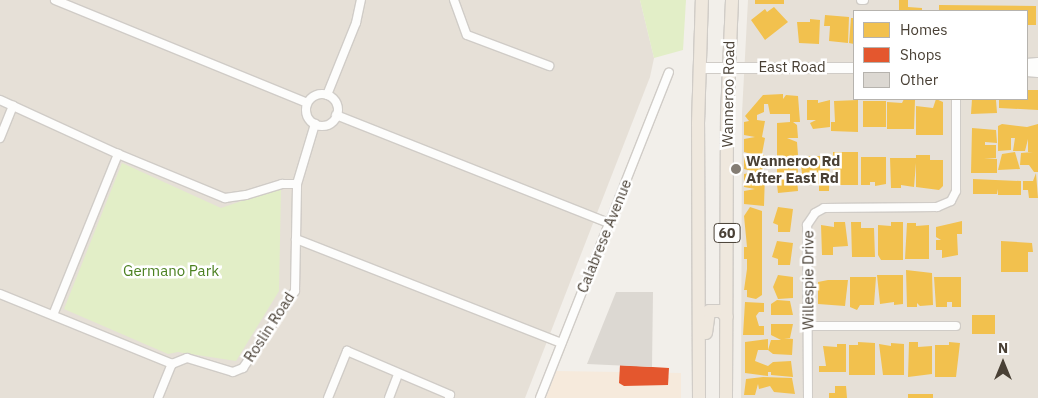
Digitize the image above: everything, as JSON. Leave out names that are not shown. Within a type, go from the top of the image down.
[{"type":"highway","name":"Wanneroo Road","points":[[699,398],[699,68],[702,0]]},
{"type":"highway","name":"Wanneroo Road","points":[[726,398],[728,67],[732,0]]},
{"type":"highway","points":[[705,398],[706,318],[709,311],[716,310],[727,317]]},
{"type":"street","points":[[55,0],[307,103]]},
{"type":"street","points":[[327,95],[356,23],[361,0]]},
{"type":"street","points":[[454,0],[467,35],[549,66]]},
{"type":"street","name":"East Road","points":[[699,68],[853,68]]},
{"type":"street","name":"Calabrese Avenue","points":[[540,398],[669,73]]},
{"type":"street","points":[[315,95],[327,95],[336,102],[336,115],[330,123],[316,124],[308,116],[307,103],[315,95]]},
{"type":"street","points":[[0,100],[118,154],[226,198],[246,195],[282,184],[297,184]]},
{"type":"street","name":"Willespie Drive","points":[[808,398],[807,225],[815,213],[824,208],[937,207],[950,201],[956,191],[956,100]]},
{"type":"street","points":[[0,138],[13,106]]},
{"type":"street","points":[[336,115],[609,223]]},
{"type":"street","name":"Roslin Road","points":[[172,364],[187,358],[234,372],[242,368],[295,291],[297,184],[316,124]]},
{"type":"street","points":[[53,315],[118,154]]},
{"type":"street","points":[[296,239],[561,344]]},
{"type":"street","points":[[0,294],[172,364],[158,398]]},
{"type":"street","points":[[808,326],[956,326]]},
{"type":"street","points":[[328,398],[347,351],[398,375],[450,395],[449,398]]},
{"type":"street","points":[[389,398],[398,375]]},
{"type":"shaded area","points":[[0,0],[640,0],[654,58],[650,77],[525,398],[0,398]]},
{"type":"shaded area","points":[[748,0],[1038,0],[1038,398],[741,398],[742,113]]},
{"type":"shaded area","points":[[556,371],[681,373],[681,398],[546,398]]},
{"type":"green space","points":[[640,0],[686,0],[683,50],[654,58]]},
{"type":"green space","name":"Germano Park","points":[[122,163],[221,208],[281,188],[279,291],[236,361],[178,352],[168,354],[64,309]]},
{"type":"building: Homes","points":[[755,0],[784,0],[784,4],[755,4]]},
{"type":"building: Homes","points":[[899,0],[908,0],[908,7],[922,8],[922,10],[899,10]]},
{"type":"building: Homes","points":[[939,5],[1036,6],[1036,25],[1028,25],[1028,10],[939,10]]},
{"type":"building: Homes","points":[[774,7],[788,22],[765,40],[751,20],[765,9],[767,12]]},
{"type":"building: Homes","points":[[825,15],[849,17],[848,43],[829,41],[830,26],[824,26]]},
{"type":"building: Homes","points":[[851,18],[853,18],[853,44],[849,43]]},
{"type":"building: Homes","points":[[810,19],[820,20],[819,44],[799,43],[797,22],[810,22]]},
{"type":"building: Homes","points":[[1028,90],[1038,90],[1038,110],[999,108],[999,100],[1028,100]]},
{"type":"building: Homes","points":[[783,94],[783,99],[786,95],[798,96],[800,122],[793,122],[797,125],[798,138],[787,138],[797,142],[798,155],[787,158],[797,160],[798,173],[787,175],[797,178],[798,191],[778,193],[777,185],[777,123],[790,122],[790,114],[770,114],[768,104],[764,104],[764,112],[757,115],[757,120],[765,121],[762,137],[765,138],[762,154],[765,156],[762,172],[765,173],[764,206],[744,204],[744,191],[755,189],[744,187],[744,174],[755,172],[744,169],[744,156],[755,155],[744,152],[744,139],[755,137],[744,135],[744,122],[749,121],[745,116],[763,95]]},
{"type":"building: Homes","points":[[807,100],[818,100],[818,103],[830,100],[830,127],[813,129],[810,123],[816,120],[807,120]]},
{"type":"building: Homes","points":[[858,100],[858,132],[831,131],[831,122],[835,122],[834,101]]},
{"type":"building: Homes","points":[[904,100],[915,100],[914,129],[887,129],[887,102],[902,103]]},
{"type":"building: Homes","points":[[936,100],[943,102],[943,135],[916,135],[916,106],[933,108]]},
{"type":"building: Homes","points":[[972,100],[996,100],[997,113],[971,114]]},
{"type":"building: Homes","points":[[863,101],[886,101],[886,127],[863,127]]},
{"type":"building: Homes","points":[[1002,124],[1027,127],[1038,124],[1038,172],[1034,172],[1029,165],[1020,165],[1021,153],[1033,152],[1028,152],[1028,139],[1025,151],[1013,151],[1015,138],[1011,138],[1011,150],[998,151],[998,126]]},
{"type":"building: Homes","points":[[972,128],[996,130],[997,143],[985,142],[985,145],[996,145],[996,158],[984,158],[997,159],[997,173],[971,173]]},
{"type":"building: Homes","points":[[833,152],[858,152],[858,185],[833,185]]},
{"type":"building: Homes","points":[[1015,152],[1020,169],[998,170],[1002,154]]},
{"type":"building: Homes","points":[[916,155],[930,155],[930,160],[943,160],[943,186],[939,190],[916,187],[916,163],[914,187],[901,185],[901,188],[891,188],[890,158],[916,158]]},
{"type":"building: Homes","points":[[800,156],[830,156],[829,191],[819,191],[819,184],[803,183]]},
{"type":"building: Homes","points":[[861,157],[886,157],[886,184],[875,186],[875,182],[870,182],[870,185],[861,185]]},
{"type":"building: Homes","points":[[1036,173],[1038,198],[1029,198],[1028,190],[1023,190],[1023,181],[1033,181]]},
{"type":"building: Homes","points":[[973,179],[1021,181],[1021,195],[998,195],[998,189],[997,194],[973,194]]},
{"type":"building: Homes","points":[[750,207],[762,211],[762,295],[756,299],[747,297],[747,290],[744,290],[747,259],[744,259],[744,247],[747,247],[744,216]]},
{"type":"building: Homes","points":[[778,207],[793,209],[790,232],[778,232],[778,225],[773,223]]},
{"type":"building: Homes","points":[[962,221],[962,234],[957,234],[958,255],[942,258],[942,250],[936,250],[936,240],[941,240],[936,237],[936,227]]},
{"type":"building: Homes","points":[[834,222],[845,222],[848,246],[833,247],[833,255],[822,255],[821,225],[834,227]]},
{"type":"building: Homes","points":[[851,222],[861,222],[861,228],[874,228],[875,257],[852,257]]},
{"type":"building: Homes","points":[[891,222],[903,222],[903,260],[881,260],[878,255],[878,225],[891,226]]},
{"type":"building: Homes","points":[[907,223],[916,223],[916,226],[929,225],[929,259],[905,259]]},
{"type":"building: Homes","points":[[777,241],[793,243],[790,265],[778,265],[778,259],[772,257]]},
{"type":"building: Homes","points":[[1001,241],[1032,243],[1033,252],[1028,252],[1028,272],[1001,272]]},
{"type":"building: Homes","points":[[906,270],[932,273],[933,305],[920,306],[917,303],[917,307],[907,307]]},
{"type":"building: Homes","points":[[778,275],[793,277],[793,298],[778,299],[773,287]]},
{"type":"building: Homes","points":[[877,275],[903,275],[903,304],[894,305],[894,302],[880,304]]},
{"type":"building: Homes","points":[[850,277],[876,277],[874,305],[860,305],[857,310],[850,307]]},
{"type":"building: Homes","points":[[934,277],[961,277],[961,307],[952,307],[952,302],[947,302],[947,307],[936,307]]},
{"type":"building: Homes","points":[[848,280],[845,306],[818,304],[818,282]]},
{"type":"building: Homes","points":[[777,300],[790,301],[793,315],[771,315],[771,304]]},
{"type":"building: Homes","points":[[745,302],[764,303],[764,312],[759,312],[756,316],[759,326],[764,326],[764,335],[743,335]]},
{"type":"building: Homes","points":[[972,315],[995,315],[995,334],[972,334]]},
{"type":"building: Homes","points":[[771,324],[793,324],[790,338],[784,338],[793,339],[792,355],[773,354],[768,350],[771,340],[781,340],[771,335]]},
{"type":"building: Homes","points":[[768,339],[768,350],[758,350],[755,361],[768,366],[773,362],[791,361],[793,377],[771,375],[771,372],[768,372],[768,376],[745,373],[745,342]]},
{"type":"building: Homes","points":[[858,342],[875,343],[875,375],[849,375],[849,345],[858,345]]},
{"type":"building: Homes","points":[[909,342],[918,342],[918,347],[932,346],[932,374],[908,377]]},
{"type":"building: Homes","points":[[949,342],[960,343],[956,377],[935,377],[935,345],[949,345]]},
{"type":"building: Homes","points":[[891,343],[904,344],[904,375],[883,375],[879,344],[891,346]]},
{"type":"building: Homes","points":[[837,344],[846,344],[846,372],[819,372],[819,366],[826,366],[823,346],[837,347]]},
{"type":"building: Homes","points":[[763,377],[792,378],[795,394],[774,392],[770,386],[759,389],[758,384],[755,395],[744,395],[746,379]]},
{"type":"building: Homes","points":[[835,386],[846,386],[847,398],[829,398],[829,393],[835,393]]},
{"type":"building: Homes","points":[[908,394],[933,394],[933,398],[908,398]]},
{"type":"building: Shops","points":[[620,365],[669,368],[668,385],[624,386],[619,383]]},
{"type":"building: Other","points":[[616,292],[653,292],[652,367],[587,364]]},
{"type":"place","name":"Wanneroo Rd After East Rd","points":[[736,169]]}]
